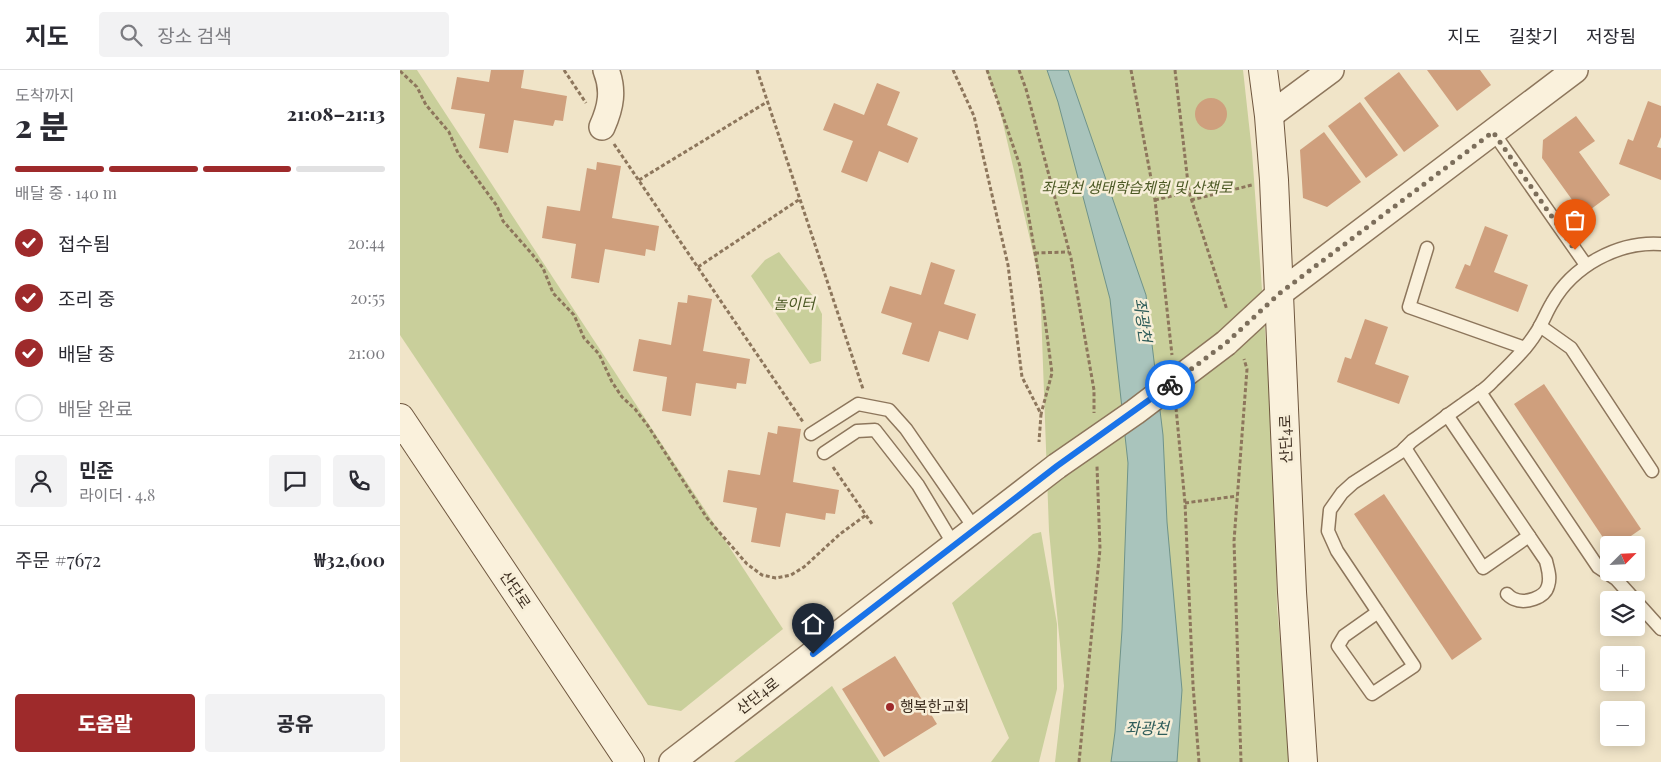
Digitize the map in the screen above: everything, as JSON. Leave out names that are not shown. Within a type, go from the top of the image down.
[{"type":"street","points":[[602,127],[610,109],[610,80],[606,70]]},
{"type":"street","name":"산단4로","points":[[1263,70],[1274,180],[1292,592],[1303,762]]},
{"type":"street","points":[[1269,116],[1331,70]]},
{"type":"street","name":"산단4로","points":[[672,762],[1057,466],[1144,405],[1231,338],[1280,293],[1575,70]]},
{"type":"street","name":"산단로","points":[[400,418],[630,762]]},
{"type":"lane","points":[[1493,132],[1586,265]]},
{"type":"lane","points":[[1378,612],[1344,636],[1338,646],[1372,694],[1414,666],[1378,612],[1337,551],[1328,530],[1330,510],[1342,493],[1353,483],[1405,448],[1490,384],[1525,348],[1540,326],[1552,302],[1571,278],[1586,265],[1594,260],[1627,248],[1650,243],[1661,244]]},
{"type":"lane","points":[[1427,248],[1409,307],[1525,348]]},
{"type":"lane","points":[[1540,326],[1571,348],[1652,471]]},
{"type":"lane","points":[[1480,392],[1598,567],[1616,579],[1661,629]]},
{"type":"lane","points":[[811,434],[858,404],[889,410],[906,429],[976,529]]},
{"type":"lane","points":[[1447,415],[1546,561],[1550,576],[1548,588],[1541,596],[1527,601],[1514,600],[1507,594]]},
{"type":"lane","points":[[824,453],[857,431],[875,430],[918,485],[954,545]]},
{"type":"lane","points":[[1405,448],[1483,568],[1529,536]]},
{"type":"path","points":[[564,70],[811,434]]},
{"type":"path","points":[[757,70],[869,406]]},
{"type":"path","points":[[953,70],[974,116],[1008,265],[1022,377],[1040,414]]},
{"type":"path","points":[[987,70],[1020,166],[1035,253],[1052,373],[1040,414],[1039,442]]},
{"type":"path","points":[[1018,70],[1026,89],[1069,252],[1094,390],[1095,419]]},
{"type":"path","points":[[1131,70],[1155,200],[1172,364]]},
{"type":"path","points":[[1175,70],[1189,192],[1220,290],[1231,338],[1247,369],[1234,541],[1242,762]]},
{"type":"path","points":[[400,71],[417,87],[426,106],[449,132],[458,153],[493,200],[503,221],[543,268],[553,293],[574,315],[584,338],[599,354],[612,382],[648,426],[707,518],[747,564],[762,575],[776,578],[791,575],[804,567],[840,534],[866,515]]},
{"type":"path","points":[[638,180],[767,102]]},
{"type":"path","points":[[1191,200],[1274,180]]},
{"type":"path","points":[[1155,200],[1189,192]]},
{"type":"path","points":[[698,267],[800,199]]},
{"type":"path","points":[[1035,253],[1069,252]]},
{"type":"path","points":[[1176,404],[1185,503],[1199,762]]},
{"type":"path","points":[[824,453],[872,524]]},
{"type":"path","points":[[1079,762],[1100,549],[1096,458]]},
{"type":"path","points":[[1185,503],[1237,496]]},
{"type":"green space","points":[[400,70],[417,70],[783,629],[681,711],[648,705],[400,335]]},
{"type":"green space","name":"좌광천 생태학습체험 및 산책로","points":[[986,70],[1243,70],[1252,152],[1274,455],[1277,607],[1291,762],[1055,762],[1064,686],[1049,531],[1040,282],[998,102]]},
{"type":"green space","name":"놀이터","points":[[779,252],[813,296],[822,314],[821,361],[810,364],[751,276],[765,260]]},
{"type":"green space","points":[[1041,532],[1057,624],[1057,689],[1039,762],[991,762],[1009,738],[952,603],[1033,534]]},
{"type":"green space","points":[[832,686],[880,762],[734,762]]},
{"type":"water","name":"좌광천","points":[[1047,70],[1068,70],[1146,295],[1163,435],[1167,522],[1182,690],[1177,762],[1111,762],[1122,630],[1128,463],[1110,299],[1058,102]]},
{"type":"building","points":[[491,70],[524,70],[521,88],[567,96],[563,121],[555,120],[553,126],[514,120],[508,153],[479,148],[485,114],[451,109],[457,77],[489,82]]},
{"type":"building","points":[[1427,70],[1480,70],[1491,85],[1457,111]]},
{"type":"building","points":[[1399,72],[1439,126],[1404,152],[1364,98]]},
{"type":"building","points":[[877,83],[900,92],[887,125],[918,138],[908,163],[879,151],[867,182],[841,172],[853,141],[823,130],[834,103],[864,115]]},
{"type":"building","points":[[1211,98],[1217,99],[1222,103],[1226,108],[1226,120],[1222,125],[1217,129],[1211,130],[1205,129],[1200,125],[1196,120],[1195,114],[1196,108],[1200,103],[1205,99]]},
{"type":"building","points":[[1648,101],[1661,106],[1661,137],[1657,147],[1661,148],[1661,180],[1619,164],[1628,139],[1633,141]]},
{"type":"building","points":[[1360,102],[1398,155],[1366,178],[1328,126]]},
{"type":"building","points":[[1576,116],[1595,141],[1579,152],[1610,195],[1583,215],[1542,158],[1543,140]]},
{"type":"building","points":[[1324,132],[1361,182],[1327,207],[1303,198],[1300,150]]},
{"type":"building","points":[[597,162],[621,166],[612,218],[659,226],[655,251],[646,249],[645,256],[605,249],[599,283],[571,278],[576,244],[542,238],[547,206],[580,211],[587,168],[596,170]]},
{"type":"building","points":[[1485,226],[1508,235],[1494,272],[1528,285],[1518,312],[1455,288],[1465,264],[1470,266]]},
{"type":"building","points":[[931,262],[955,270],[944,304],[976,314],[968,340],[939,331],[929,362],[902,354],[912,323],[881,313],[890,286],[921,295]]},
{"type":"building","points":[[688,295],[712,299],[703,351],[750,359],[746,384],[737,383],[736,389],[696,383],[691,416],[662,411],[667,377],[633,371],[639,339],[671,345],[678,302],[687,303]]},
{"type":"building","points":[[1365,319],[1388,327],[1375,364],[1409,376],[1399,404],[1337,382],[1345,357],[1351,359]]},
{"type":"building","points":[[1544,384],[1641,529],[1631,536],[1602,536],[1514,404]]},
{"type":"building","points":[[778,426],[801,429],[793,482],[839,490],[835,514],[826,513],[825,520],[786,513],[780,547],[751,542],[757,508],[723,502],[728,470],[760,475],[768,432],[777,434]]},
{"type":"building","points":[[1384,494],[1482,639],[1452,660],[1354,514]]},
{"type":"building","name":"행복한교회","points":[[895,656],[937,724],[884,757],[842,689]]},
{"type":"way so far","points":[[1170,385],[1226,343],[1280,293],[1493,132],[1575,250]]},
{"type":"place","name":"행복한교회","points":[[890,707]]},
{"type":"route","points":[[813,654],[1057,466],[1135,412],[1170,385]]}]
